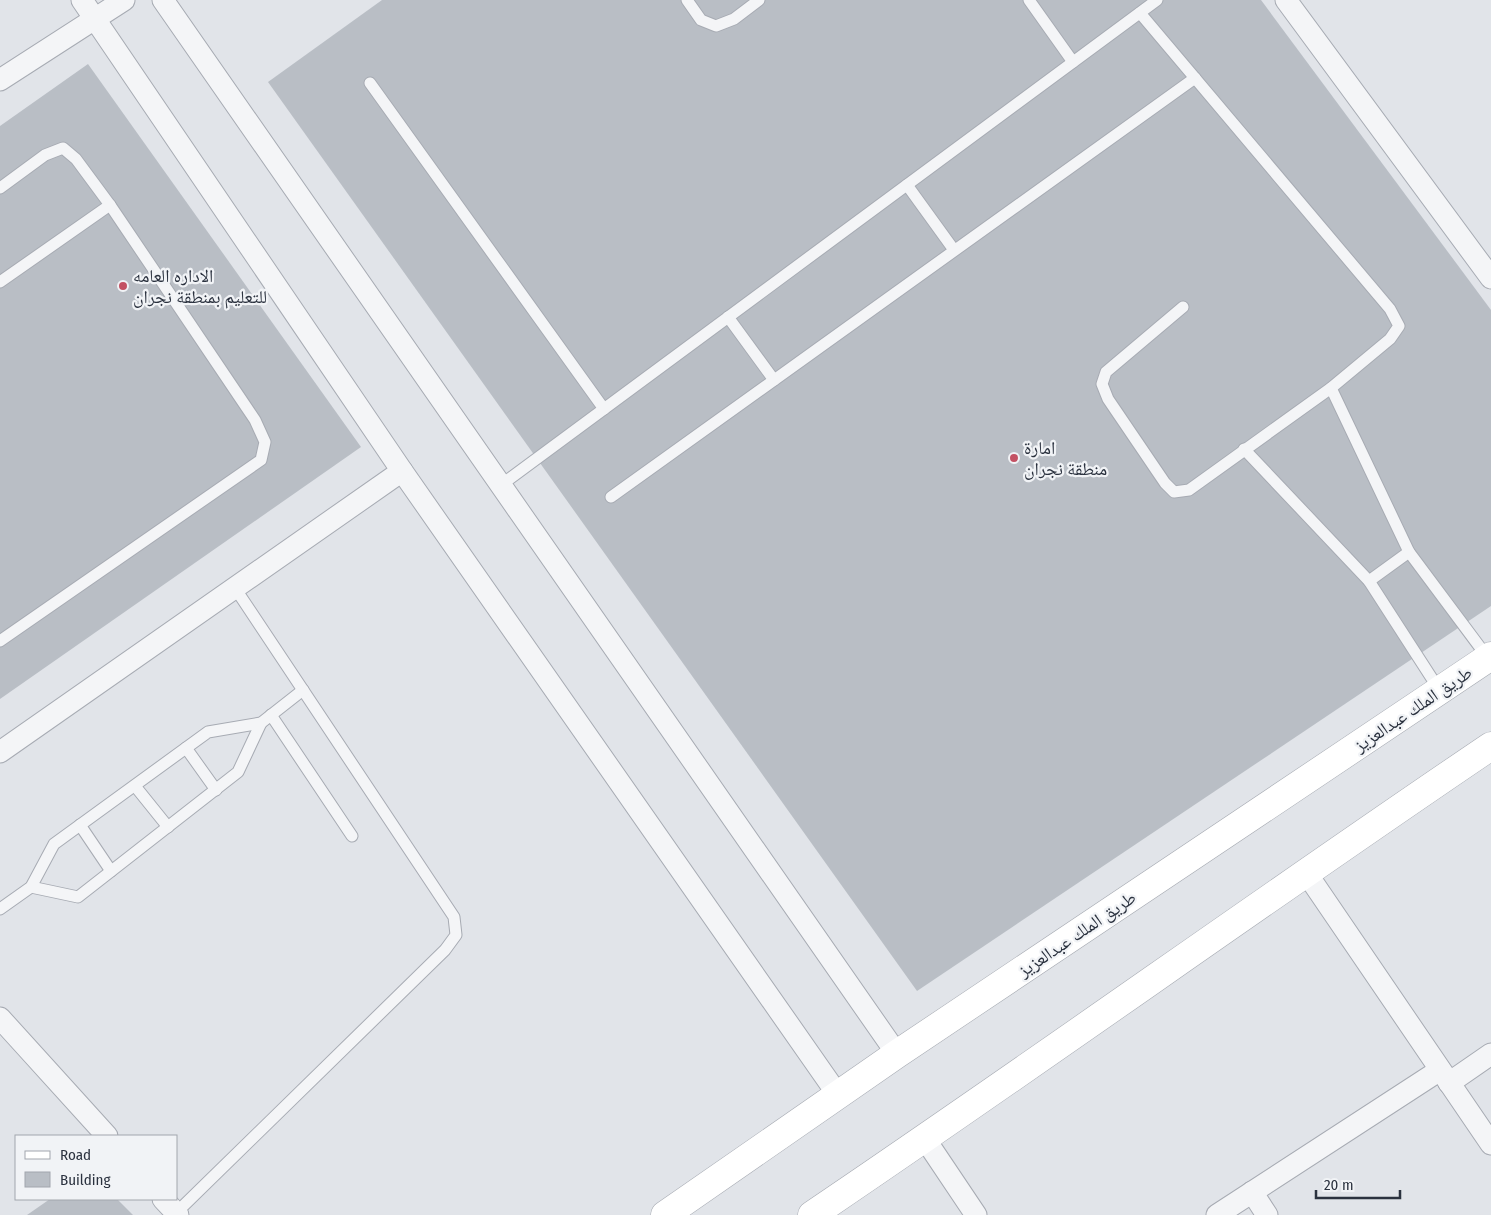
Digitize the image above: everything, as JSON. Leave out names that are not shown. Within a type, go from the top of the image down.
[{"type":"main road","name":"طريق الملك عبدالعزيز","points":[[665,1215],[897,1054],[1490,657]]},
{"type":"main road","points":[[812,1215],[925,1139],[1306,871],[1491,746]]},
{"type":"street","points":[[82,0],[402,471],[838,1095]]},
{"type":"street","points":[[0,80],[124,0]]},
{"type":"street","points":[[163,0],[897,1054]]},
{"type":"street","points":[[1286,0],[1491,278]]},
{"type":"street","points":[[0,752],[402,471]]},
{"type":"street","points":[[1306,871],[1491,1144]]},
{"type":"street","points":[[0,1018],[106,1135]]},
{"type":"street","points":[[1218,1215],[1252,1192],[1445,1076],[1491,1054]]},
{"type":"street","points":[[925,1139],[976,1215]]},
{"type":"street","points":[[1252,1192],[1267,1215]]},
{"type":"lane","points":[[687,0],[701,20],[716,26],[734,19],[759,0]]},
{"type":"lane","points":[[1029,0],[1073,62]]},
{"type":"lane","points":[[500,485],[1157,0]]},
{"type":"lane","points":[[1140,13],[1390,309],[1398,326],[1390,339],[1331,388],[1244,448],[1189,490],[1174,492],[1166,484],[1108,399],[1102,384],[1106,372],[1182,307]]},
{"type":"lane","points":[[611,497],[1195,78]]},
{"type":"lane","points":[[370,83],[604,409]]},
{"type":"lane","points":[[0,188],[46,155],[62,148],[76,159],[110,205],[255,420],[266,442],[261,460],[0,641]]},
{"type":"lane","points":[[907,185],[954,250]]},
{"type":"lane","points":[[0,282],[110,205]]},
{"type":"lane","points":[[728,317],[774,380]]},
{"type":"lane","points":[[1331,388],[1409,552],[1490,657]]},
{"type":"lane","points":[[1244,448],[1369,581],[1440,691]]},
{"type":"lane","points":[[1369,581],[1409,552]]},
{"type":"lane","points":[[173,1209],[445,950],[456,934],[454,917],[235,588]]},
{"type":"lane","points":[[31,887],[78,897],[238,772],[261,723],[304,690]]},
{"type":"lane","points":[[271,715],[352,836]]},
{"type":"lane","points":[[0,909],[31,887],[54,844],[208,732],[261,723]]},
{"type":"lane","points":[[186,748],[216,790]]},
{"type":"lane","points":[[134,786],[168,827]]},
{"type":"lane","points":[[80,825],[112,871]]},
{"type":"building","name":"امارة منطقة نجران","points":[[382,0],[1261,0],[1491,310],[1491,606],[917,991],[268,82]]},
{"type":"building","name":"الاداره العامه للتعليم بمنطقة نجران","points":[[88,64],[361,447],[0,699],[0,126]]},
{"type":"building","points":[[49,1200],[118,1200],[133,1215],[27,1215]]},
{"type":"place","name":"الاداره العامه للتعليم بمنطقة نجران","points":[[123,286]]},
{"type":"place","name":"امارة منطقة نجران","points":[[1014,458]]}]
